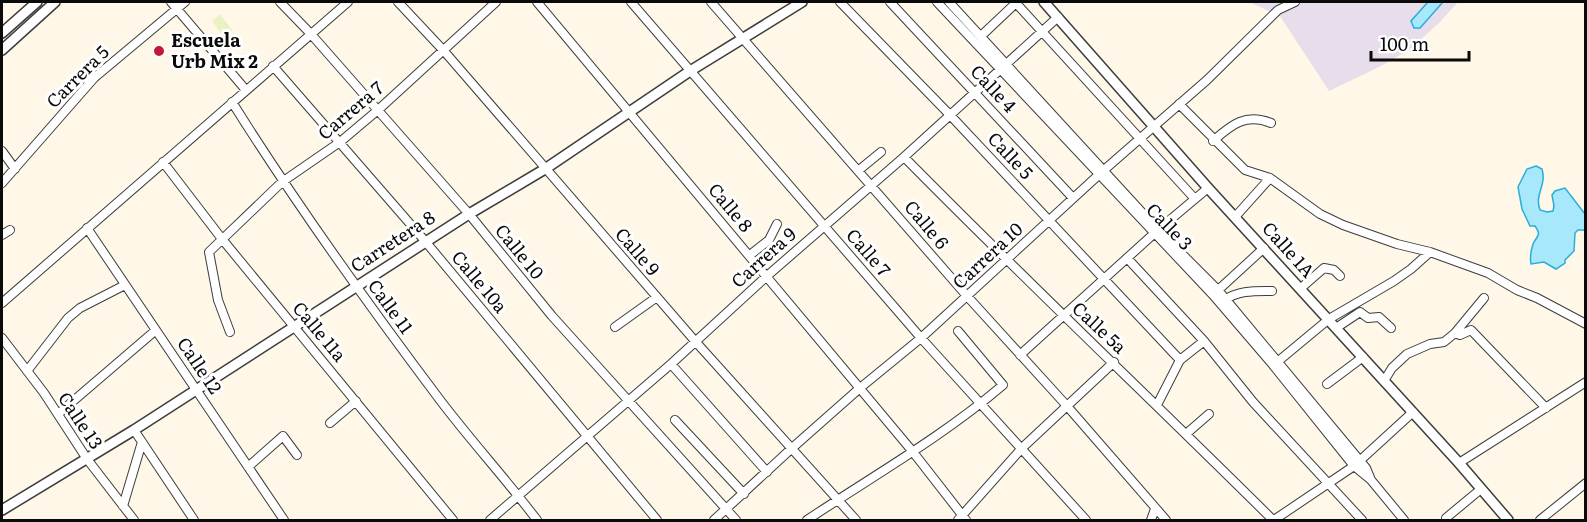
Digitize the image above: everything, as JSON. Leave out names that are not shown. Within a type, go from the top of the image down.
[{"type":"street","points":[[2,33],[37,2]]},
{"type":"street","points":[[2,50],[55,2]]},
{"type":"street","name":"Carrera 5","points":[[2,183],[94,78],[174,5],[185,2]]},
{"type":"street","name":"Calle 10","points":[[280,2],[469,214],[552,316],[736,520]]},
{"type":"street","points":[[2,303],[245,89],[348,2]]},
{"type":"street","name":"Calle 9","points":[[398,2],[444,51],[695,341],[856,520]]},
{"type":"street","name":"Carrera 7","points":[[222,239],[282,182],[340,142],[378,110],[496,2]]},
{"type":"street","name":"Calle 8","points":[[537,2],[913,452],[962,519]]},
{"type":"street","name":"Calle 7","points":[[631,2],[921,338],[1086,520]]},
{"type":"street","name":"Calle 6","points":[[711,2],[1166,520]]},
{"type":"street","name":"Carretera 8","points":[[2,510],[134,430],[425,241],[545,169],[742,37],[802,2]]},
{"type":"street","name":"Calle 5","points":[[840,2],[950,115],[1180,360]]},
{"type":"street","name":"Calle 4","points":[[890,2],[1073,198]]},
{"type":"street","name":"Calle 3","points":[[937,2],[1003,67],[1215,293],[1276,363],[1357,463],[1366,468],[1371,480],[1404,520]]},
{"type":"street","name":"Calle 3","points":[[950,2],[981,36],[1003,67]]},
{"type":"street","points":[[981,36],[1015,2],[1195,199]]},
{"type":"street","name":"Calle 1A","points":[[1044,2],[1208,188],[1329,319],[1508,520]]},
{"type":"street","name":"Carrera 10","points":[[714,520],[860,388],[921,338],[1139,137],[1207,80],[1278,10],[1295,2]]},
{"type":"street","points":[[174,5],[245,89]]},
{"type":"street","name":"Carrera 9","points":[[490,520],[671,364],[1058,17]]},
{"type":"street","name":"Calle 10a","points":[[273,66],[425,241],[657,520]]},
{"type":"street","name":"Calle 11","points":[[232,102],[282,182],[441,402],[537,520]]},
{"type":"street","points":[[1179,104],[1213,141],[1245,170],[1270,178],[1320,214],[1343,225],[1397,244],[1430,252],[1488,273],[1517,291],[1537,298],[1586,324]]},
{"type":"street","points":[[1213,141],[1239,122],[1252,118],[1271,123]]},
{"type":"street","points":[[2,151],[15,169]]},
{"type":"street","points":[[859,170],[881,152]]},
{"type":"street","name":"Calle 5a","points":[[904,157],[1006,260],[1114,362],[1274,520]]},
{"type":"street","name":"Calle 11a","points":[[163,162],[222,239],[453,520]]},
{"type":"street","points":[[1235,217],[1270,178]]},
{"type":"street","points":[[1020,355],[1126,258],[1208,188]]},
{"type":"street","points":[[750,255],[769,240],[777,225]]},
{"type":"street","name":"Calle 12","points":[[87,228],[284,520]]},
{"type":"street","points":[[2,235],[10,230]]},
{"type":"street","points":[[222,239],[209,252],[209,258],[218,300],[230,332]]},
{"type":"street","points":[[1215,293],[1264,248]]},
{"type":"street","points":[[1276,363],[1329,319],[1394,281],[1430,252]]},
{"type":"street","points":[[1126,258],[1204,341],[1253,402],[1362,520]]},
{"type":"street","points":[[1300,288],[1324,268],[1334,270],[1341,276]]},
{"type":"street","points":[[27,371],[68,318],[80,308],[125,285]]},
{"type":"street","points":[[1222,301],[1231,295],[1252,291],[1272,291]]},
{"type":"street","points":[[615,327],[657,297]]},
{"type":"street","points":[[1384,381],[1392,368],[1407,354],[1430,344],[1444,342],[1455,333],[1484,298]]},
{"type":"street","points":[[1336,328],[1361,312],[1368,318],[1379,317],[1391,328]]},
{"type":"street","points":[[58,414],[156,330]]},
{"type":"street","points":[[1455,333],[1458,335],[1468,330],[1474,333],[1546,408]]},
{"type":"street","points":[[807,520],[913,452],[981,404],[1003,384],[958,331]]},
{"type":"street","name":"Calle 13","points":[[2,338],[58,414],[87,459],[134,520]]},
{"type":"street","points":[[1157,405],[1180,360],[1204,341]]},
{"type":"street","points":[[1327,384],[1363,357]]},
{"type":"street","points":[[962,519],[1022,448],[1114,362]]},
{"type":"street","points":[[671,364],[767,472]]},
{"type":"street","points":[[1459,463],[1586,382]]},
{"type":"street","points":[[330,423],[356,401]]},
{"type":"street","points":[[1274,520],[1357,463],[1413,412]]},
{"type":"street","points":[[1186,434],[1209,414]]},
{"type":"street","points":[[675,420],[744,494]]},
{"type":"street","points":[[134,430],[194,520]]},
{"type":"street","points":[[249,467],[284,436],[297,455]]},
{"type":"street","points":[[123,506],[142,442]]},
{"type":"street","points":[[1540,520],[1586,483]]},
{"type":"street","points":[[1446,518],[1481,489]]},
{"type":"street","points":[[1151,520],[1155,509]]},
{"type":"shaded area","points":[[1249,2],[1458,2],[1409,50],[1329,91],[1280,16]]},
{"type":"green space","points":[[220,14],[233,31],[224,37],[212,21]]},
{"type":"water","points":[[1428,2],[1443,2],[1420,28],[1414,28],[1411,21]]},
{"type":"water","points":[[1536,166],[1542,169],[1543,175],[1538,199],[1540,210],[1553,211],[1552,195],[1555,191],[1565,188],[1585,214],[1585,230],[1578,230],[1575,233],[1574,251],[1565,263],[1556,269],[1544,262],[1531,264],[1533,244],[1538,232],[1535,226],[1530,226],[1522,209],[1518,187],[1527,169]]},
{"type":"place","name":"Escuela Urb Mix 2","points":[[159,51]]}]
